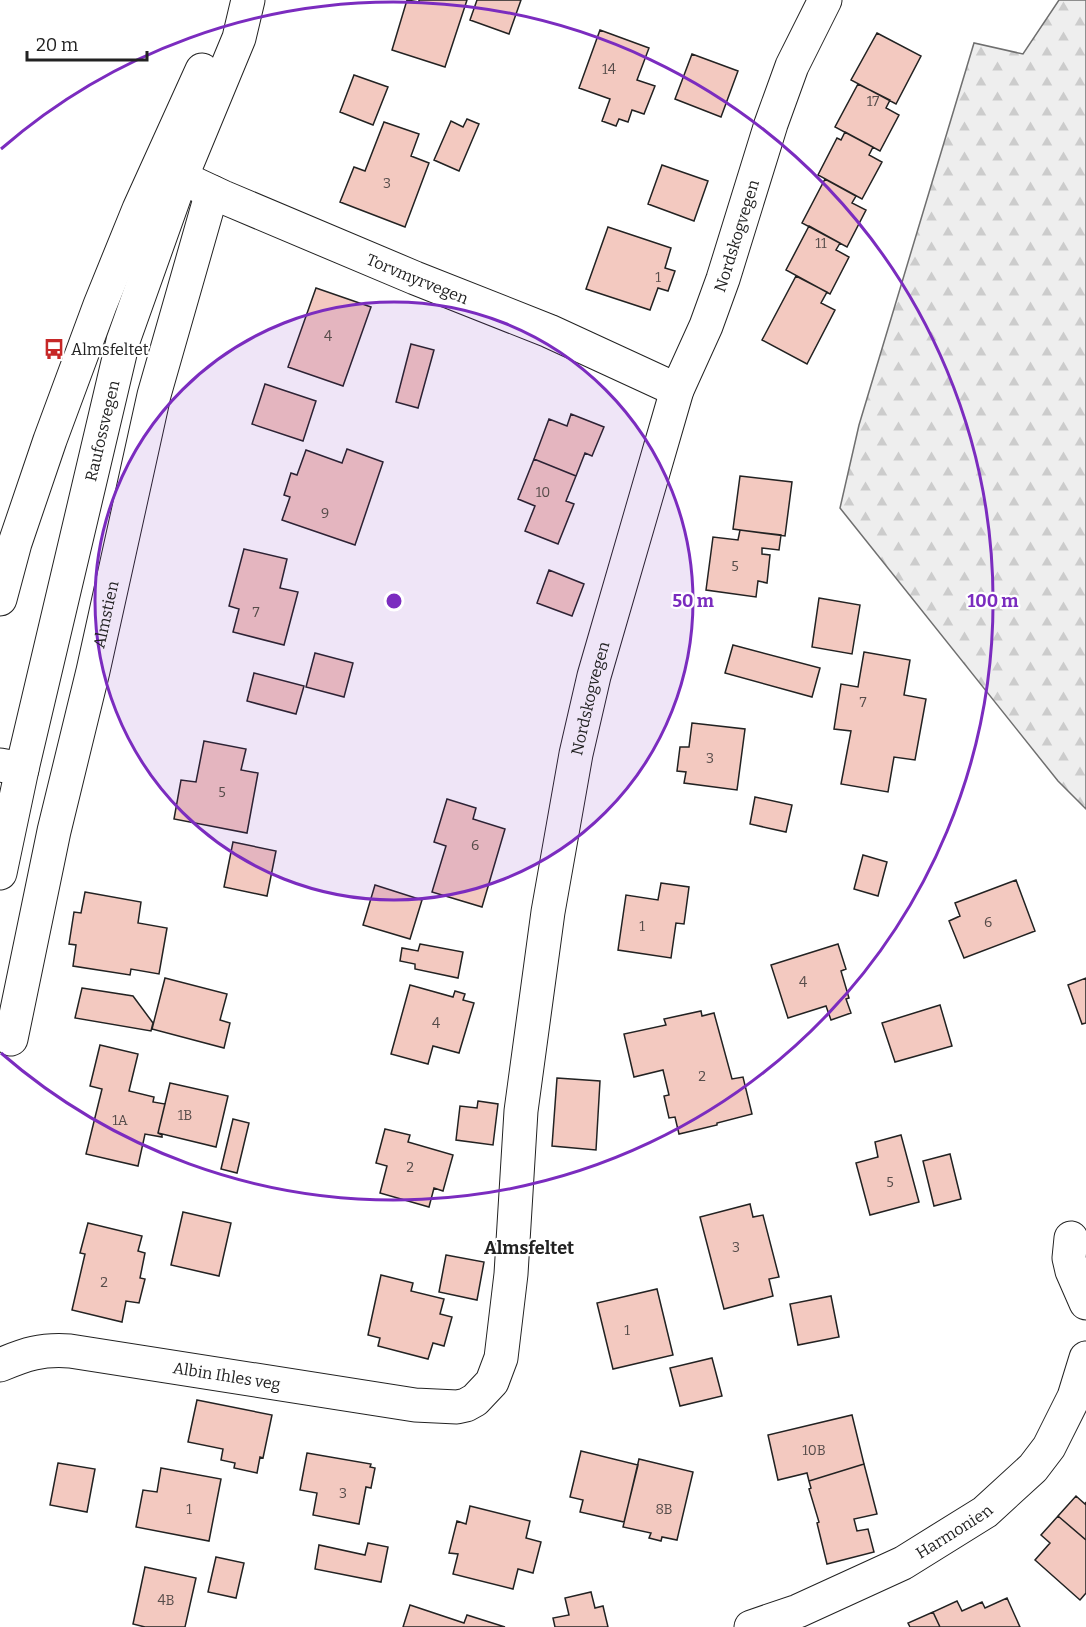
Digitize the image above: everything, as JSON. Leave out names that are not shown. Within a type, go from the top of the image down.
[{"type":"street","name":"Raufossvegen","points":[[0,873],[11,767],[170,172],[220,30],[246,0]]},
{"type":"street","name":"Nordskogvegen","points":[[457,1407],[476,1400],[492,1382],[501,1358],[511,1274],[521,1111],[548,912],[576,754],[594,676],[676,390],[706,326],[723,279],[771,124],[792,66],[825,0]]},
{"type":"street","name":"Raufossvegen","points":[[0,598],[15,543],[50,440],[100,305],[139,209],[170,172]]},
{"type":"street","name":"Torvmyrvegen","points":[[170,172],[415,278],[549,331],[676,390]]},
{"type":"street","name":"Almstien","points":[[11,1039],[54,831],[93,671],[154,395],[212,192]]},
{"type":"street","points":[[1071,1238],[1068,1258],[1086,1303]]},
{"type":"street","name":"Albin Ihles veg","points":[[0,1365],[31,1352],[50,1349],[416,1405],[457,1407]]},
{"type":"street","name":"Harmonien","points":[[750,1627],[798,1611],[903,1563],[985,1512],[1033,1468],[1049,1447],[1074,1397],[1086,1358]]},
{"type":"green space","points":[[1059,0],[1086,0],[1086,809],[1058,781],[840,508],[859,425],[974,43],[1023,54]]},
{"type":"building","points":[[407,0],[419,2],[419,0],[467,0],[445,67],[392,50]]},
{"type":"building","points":[[477,0],[521,0],[509,34],[470,20]]},
{"type":"building","points":[[600,30],[649,48],[637,80],[655,86],[644,114],[632,110],[628,122],[619,119],[616,126],[602,121],[610,99],[579,88]]},
{"type":"building","points":[[877,33],[921,56],[896,104],[851,80]]},
{"type":"building","points":[[692,54],[738,71],[721,117],[675,99]]},
{"type":"building","points":[[354,75],[388,87],[373,125],[340,112]]},
{"type":"building","points":[[858,84],[890,100],[886,108],[899,115],[880,151],[835,127]]},
{"type":"building","points":[[467,119],[479,124],[459,171],[434,160],[451,121],[463,127]]},
{"type":"building","points":[[384,122],[419,134],[411,156],[429,163],[405,227],[340,202],[354,167],[365,171]]},
{"type":"building","points":[[845,132],[873,147],[869,155],[882,162],[862,199],[818,175],[837,138],[841,140]]},
{"type":"building","points":[[662,165],[708,181],[694,221],[648,204]]},
{"type":"building","points":[[825,179],[856,196],[852,203],[866,210],[847,247],[802,223]]},
{"type":"building","points":[[809,226],[840,243],[836,250],[849,257],[830,294],[786,270]]},
{"type":"building","points":[[608,227],[671,248],[665,268],[675,271],[668,291],[658,288],[650,310],[586,289]]},
{"type":"building","points":[[796,276],[827,292],[821,303],[835,310],[807,364],[762,340]]},
{"type":"building","points":[[316,288],[371,307],[343,386],[288,367]]},
{"type":"building","points":[[411,344],[434,350],[418,408],[396,402]]},
{"type":"building","points":[[265,384],[316,401],[303,441],[252,424]]},
{"type":"building","points":[[571,414],[604,427],[592,456],[585,453],[576,476],[534,459],[549,419],[567,426]]},
{"type":"building","points":[[347,449],[383,462],[355,545],[282,520],[290,497],[284,495],[291,473],[297,475],[306,450],[342,463]]},
{"type":"building","points":[[534,459],[576,476],[566,501],[574,504],[558,544],[525,531],[535,506],[518,499]]},
{"type":"building","points":[[740,476],[792,482],[785,536],[733,529]]},
{"type":"building","points":[[740,530],[781,535],[779,550],[762,548],[762,554],[770,555],[767,583],[758,581],[756,597],[706,590],[713,537],[738,540]]},
{"type":"building","points":[[244,549],[287,559],[280,588],[298,592],[284,645],[233,632],[239,609],[229,606]]},
{"type":"building","points":[[549,570],[584,584],[572,616],[537,603]]},
{"type":"building","points":[[819,598],[860,605],[852,654],[812,647]]},
{"type":"building","points":[[733,645],[820,668],[812,697],[725,673]]},
{"type":"building","points":[[864,652],[910,660],[904,695],[926,699],[915,760],[894,757],[888,792],[841,784],[851,731],[834,729],[841,684],[858,687]]},
{"type":"building","points":[[315,653],[353,663],[344,697],[306,687]]},
{"type":"building","points":[[254,673],[304,686],[296,714],[247,701]]},
{"type":"building","points":[[692,723],[745,729],[737,790],[684,783],[686,772],[677,771],[680,747],[689,747]]},
{"type":"building","points":[[204,741],[246,749],[241,770],[258,773],[247,833],[174,819],[181,780],[196,782]]},
{"type":"building","points":[[755,797],[792,805],[786,832],[750,824]]},
{"type":"building","points":[[447,799],[476,808],[473,819],[505,829],[482,907],[432,892],[446,846],[434,842]]},
{"type":"building","points":[[233,842],[276,851],[267,896],[224,887]]},
{"type":"building","points":[[863,855],[887,862],[878,896],[854,889]]},
{"type":"building","points":[[1016,880],[1035,931],[964,958],[949,921],[960,916],[955,903]]},
{"type":"building","points":[[661,883],[689,887],[684,924],[676,923],[671,958],[618,950],[626,895],[658,900]]},
{"type":"building","points":[[375,885],[422,900],[410,939],[363,925]]},
{"type":"building","points":[[85,892],[141,902],[138,923],[167,928],[159,974],[131,969],[130,975],[73,966],[76,945],[69,944],[74,912],[81,913]]},
{"type":"building","points":[[420,944],[463,952],[458,978],[415,969],[415,964],[400,961],[402,948],[418,951]]},
{"type":"building","points":[[838,944],[846,969],[841,971],[851,1013],[831,1020],[826,1006],[788,1018],[771,965]]},
{"type":"building","points":[[165,978],[227,994],[220,1020],[230,1023],[224,1048],[152,1029]]},
{"type":"building","points":[[1086,978],[1086,1023],[1082,1024],[1068,985]]},
{"type":"building","points":[[410,985],[453,997],[455,991],[465,994],[463,1000],[474,1003],[459,1053],[433,1046],[428,1064],[391,1054]]},
{"type":"building","points":[[82,988],[133,996],[153,1023],[151,1031],[75,1018]]},
{"type":"building","points":[[940,1005],[952,1046],[895,1062],[882,1023]]},
{"type":"building","points":[[701,1011],[702,1016],[714,1013],[732,1079],[743,1077],[752,1114],[679,1134],[675,1117],[669,1118],[664,1096],[669,1095],[663,1070],[634,1077],[624,1034],[666,1025],[664,1019]]},
{"type":"building","points":[[100,1045],[138,1054],[129,1091],[154,1097],[153,1102],[165,1104],[158,1133],[162,1137],[145,1134],[138,1166],[86,1154],[102,1089],[90,1086]]},
{"type":"building","points":[[557,1078],[600,1081],[596,1150],[552,1146]]},
{"type":"building","points":[[170,1083],[228,1096],[216,1147],[158,1133]]},
{"type":"building","points":[[478,1101],[498,1104],[493,1145],[456,1140],[460,1106],[477,1108]]},
{"type":"building","points":[[233,1119],[249,1123],[237,1173],[221,1169]]},
{"type":"building","points":[[385,1129],[410,1135],[408,1142],[453,1155],[443,1191],[434,1188],[429,1207],[380,1193],[387,1166],[376,1163]]},
{"type":"building","points":[[901,1135],[919,1202],[870,1215],[856,1163],[878,1157],[875,1142]]},
{"type":"building","points":[[950,1154],[961,1199],[934,1206],[923,1161]]},
{"type":"building","points":[[750,1204],[753,1217],[763,1215],[779,1277],[769,1279],[773,1296],[724,1309],[700,1217]]},
{"type":"building","points":[[183,1212],[231,1223],[219,1276],[171,1265]]},
{"type":"building","points":[[88,1223],[142,1236],[138,1251],[145,1253],[140,1278],[145,1279],[139,1303],[126,1301],[122,1322],[72,1310],[85,1254],[80,1253]]},
{"type":"building","points":[[446,1255],[484,1262],[477,1300],[439,1292]]},
{"type":"building","points":[[381,1275],[413,1283],[411,1291],[444,1299],[440,1314],[452,1317],[444,1346],[433,1343],[428,1359],[378,1346],[380,1338],[368,1335]]},
{"type":"building","points":[[657,1289],[673,1355],[613,1369],[597,1303]]},
{"type":"building","points":[[831,1296],[839,1337],[798,1345],[790,1304]]},
{"type":"building","points":[[712,1358],[722,1396],[680,1406],[670,1368]]},
{"type":"building","points":[[197,1400],[272,1415],[263,1458],[260,1457],[257,1473],[234,1468],[235,1463],[221,1460],[223,1449],[188,1442]]},
{"type":"building","points":[[852,1415],[864,1464],[809,1481],[807,1473],[778,1480],[768,1435]]},
{"type":"building","points":[[581,1451],[638,1465],[624,1522],[580,1512],[583,1500],[570,1497]]},
{"type":"building","points":[[307,1453],[371,1464],[370,1467],[375,1468],[371,1488],[366,1487],[359,1524],[313,1515],[317,1493],[300,1490]]},
{"type":"building","points":[[639,1459],[693,1472],[677,1540],[662,1537],[661,1541],[649,1538],[651,1533],[623,1527]]},
{"type":"building","points":[[58,1463],[95,1469],[87,1512],[50,1505]]},
{"type":"building","points":[[864,1464],[877,1514],[854,1519],[857,1531],[868,1529],[874,1552],[827,1564],[809,1481]]},
{"type":"building","points":[[161,1468],[221,1479],[209,1541],[136,1527],[143,1490],[157,1492]]},
{"type":"building","points":[[1076,1496],[1085,1504],[1086,1502],[1086,1540],[1058,1516]]},
{"type":"building","points":[[470,1506],[530,1521],[526,1538],[541,1542],[533,1573],[518,1569],[513,1589],[453,1574],[458,1554],[449,1553],[457,1521],[466,1524]]},
{"type":"building","points":[[1058,1516],[1086,1540],[1086,1593],[1080,1600],[1035,1560],[1050,1543],[1041,1535]]},
{"type":"building","points":[[368,1543],[388,1547],[381,1582],[315,1569],[319,1545],[365,1555]]},
{"type":"building","points":[[216,1557],[244,1563],[236,1598],[208,1592]]},
{"type":"building","points":[[145,1567],[196,1578],[185,1627],[145,1627],[133,1624]]},
{"type":"building","points":[[591,1592],[595,1608],[603,1606],[608,1627],[555,1627],[553,1618],[569,1615],[565,1598]]},
{"type":"building","points":[[1007,1598],[1020,1627],[940,1627],[933,1612],[957,1601],[962,1611],[982,1602],[985,1608]]},
{"type":"building","points":[[410,1605],[464,1623],[467,1615],[505,1627],[403,1627]]},
{"type":"building","points":[[933,1612],[940,1627],[910,1627],[908,1623]]},
{"type":"place","name":"Almsfeltet","points":[[54,349]]},
{"type":"district","name":"Almsfeltet","points":[[529,1248]]}]
